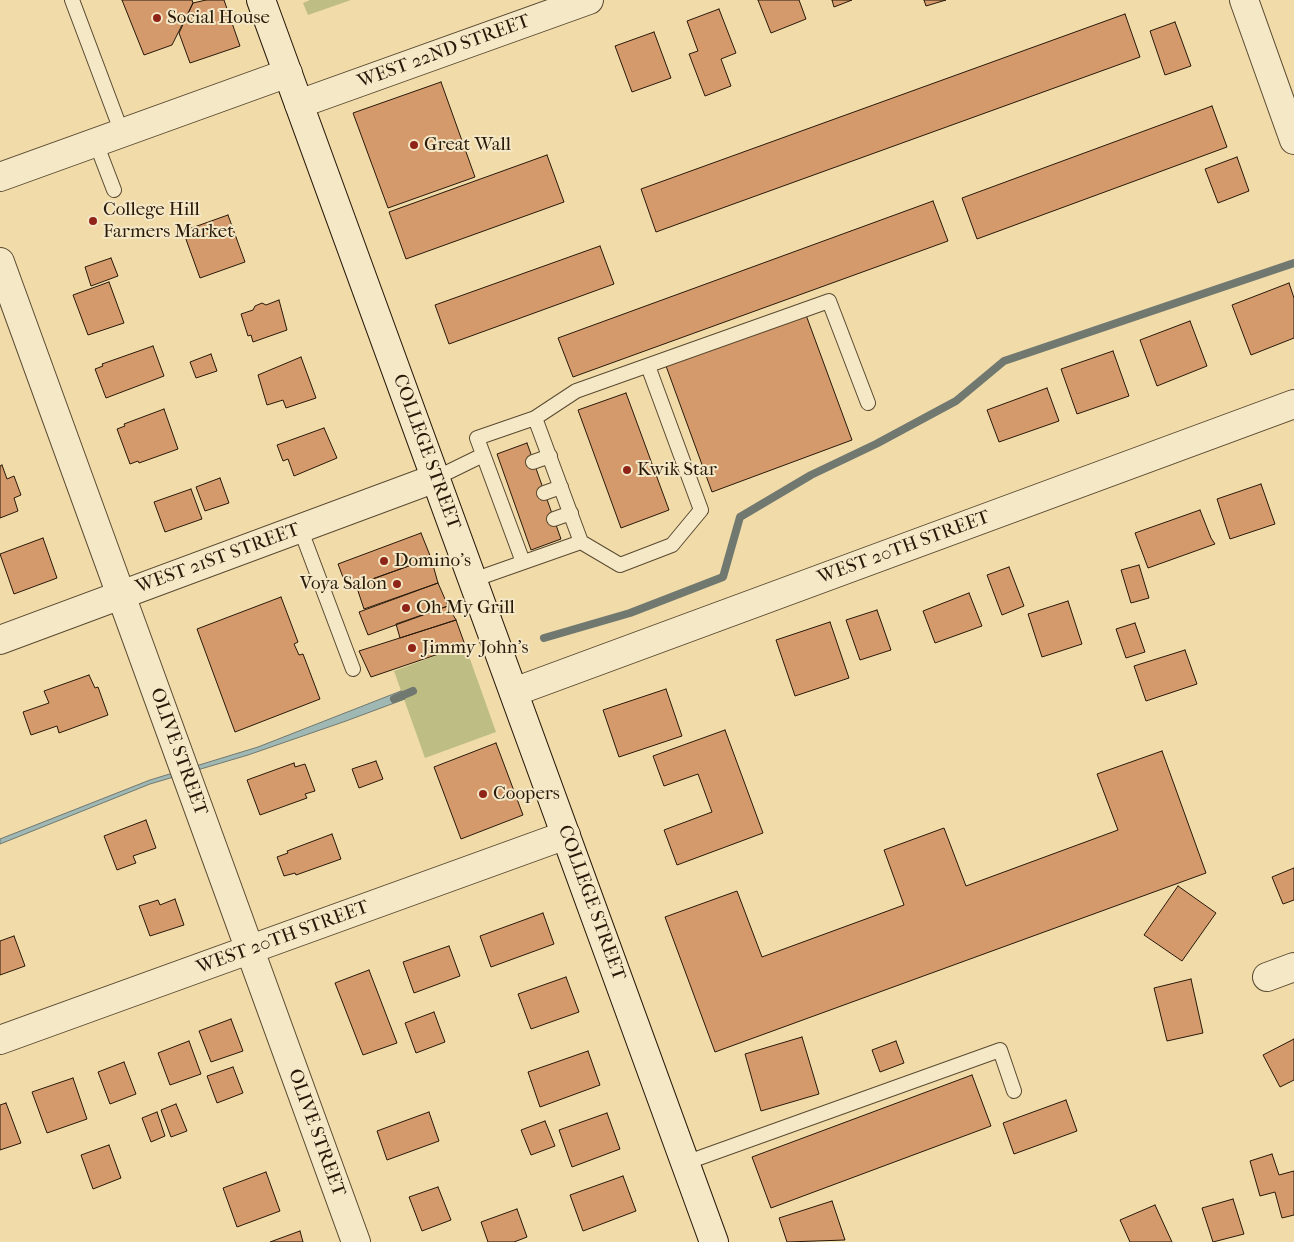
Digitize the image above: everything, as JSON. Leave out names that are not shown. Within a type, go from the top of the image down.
[{"type":"street","name":"COLLEGE STREET","points":[[261,0],[714,1242]]},
{"type":"street","name":"WEST 22ND STREET","points":[[299,104],[588,0]]},
{"type":"street","points":[[1244,0],[1294,140]]},
{"type":"street","points":[[0,178],[288,74]]},
{"type":"street","name":"OLIVE STREET","points":[[0,262],[356,1242]]},
{"type":"street","name":"WEST 20TH STREET","points":[[514,692],[1294,404]]},
{"type":"street","name":"WEST 21ST STREET","points":[[0,640],[436,478]]},
{"type":"street","name":"WEST 20TH STREET","points":[[0,1040],[566,836]]},
{"type":"street","points":[[1267,976],[1294,967]]},
{"type":"lane","points":[[72,0],[122,133]]},
{"type":"lane","points":[[96,143],[114,190]]},
{"type":"lane","points":[[523,562],[518,532],[509,506],[497,475],[483,455],[477,438],[535,418],[576,391],[829,301],[868,403]]},
{"type":"lane","points":[[535,418],[581,542],[620,565],[672,545],[700,510],[648,366]]},
{"type":"lane","points":[[436,478],[483,455]]},
{"type":"lane","points":[[533,462],[550,456]]},
{"type":"lane","points":[[544,493],[561,487]]},
{"type":"lane","points":[[554,519],[571,513]]},
{"type":"lane","points":[[300,528],[353,669]]},
{"type":"lane","points":[[473,580],[581,542]]},
{"type":"lane","points":[[685,1163],[1000,1050],[1014,1091]]},
{"type":"green space","points":[[310,0],[351,0],[308,15],[303,3]]},
{"type":"green space","points":[[465,645],[496,732],[425,758],[394,671]]},
{"type":"water","points":[[401,691],[405,699],[248,755],[150,784],[0,844],[0,839],[150,780],[258,747]]},
{"type":"building","name":"Social House","points":[[122,0],[192,0],[193,3],[172,45],[144,55]]},
{"type":"building","points":[[206,0],[224,0],[240,46],[190,63],[179,33],[193,3]]},
{"type":"building","points":[[758,0],[799,0],[806,19],[771,33]]},
{"type":"building","points":[[832,0],[852,0],[834,7]]},
{"type":"building","points":[[924,0],[946,0],[926,6]]},
{"type":"building","points":[[719,9],[736,53],[721,59],[731,86],[705,96],[689,54],[698,51],[687,21]]},
{"type":"building","points":[[1125,14],[1140,57],[656,232],[641,189]]},
{"type":"building","points":[[1175,22],[1191,66],[1165,75],[1150,31]]},
{"type":"building","points":[[654,32],[671,78],[632,92],[615,46]]},
{"type":"building","name":"Great Wall","points":[[441,82],[475,177],[388,208],[353,113]]},
{"type":"building","points":[[1212,106],[1227,147],[977,239],[962,198]]},
{"type":"building","points":[[547,155],[564,202],[406,259],[389,212]]},
{"type":"building","points":[[1237,157],[1249,191],[1218,203],[1205,169]]},
{"type":"building","points":[[933,201],[948,241],[573,377],[558,338]]},
{"type":"building","points":[[228,215],[245,262],[200,278],[183,231]]},
{"type":"building","points":[[600,246],[614,284],[449,344],[435,305]]},
{"type":"building","points":[[111,258],[118,276],[91,286],[85,267]]},
{"type":"building","points":[[109,282],[124,323],[88,335],[73,295]]},
{"type":"building","points":[[1289,283],[1294,298],[1294,338],[1251,355],[1232,305]]},
{"type":"building","points":[[279,300],[287,330],[253,342],[251,335],[248,336],[241,314],[253,310],[255,306],[262,303],[266,305]]},
{"type":"building","points":[[806,315],[852,440],[712,492],[666,366]]},
{"type":"building","points":[[1190,321],[1207,366],[1157,386],[1140,340]]},
{"type":"building","points":[[153,346],[164,376],[106,398],[95,369],[103,366],[102,364]]},
{"type":"building","points":[[1113,351],[1129,396],[1077,414],[1061,369]]},
{"type":"building","points":[[211,354],[217,371],[196,378],[190,362]]},
{"type":"building","points":[[301,357],[316,398],[286,408],[283,400],[267,405],[258,375]]},
{"type":"building","points":[[1047,388],[1059,421],[999,442],[987,410]]},
{"type":"building","points":[[626,393],[669,510],[621,528],[578,410]]},
{"type":"building","points":[[164,409],[178,449],[139,463],[138,461],[130,464],[117,429],[125,426],[124,424]]},
{"type":"building","points":[[324,428],[337,458],[294,476],[288,459],[283,461],[277,445]]},
{"type":"building","points":[[527,443],[561,539],[531,550],[497,454]]},
{"type":"building","points":[[2,465],[7,479],[14,476],[21,495],[14,498],[18,511],[0,518],[0,466]]},
{"type":"building","points":[[220,478],[229,503],[205,511],[196,487]]},
{"type":"building","points":[[1261,484],[1275,524],[1230,539],[1217,499]]},
{"type":"building","points":[[191,489],[202,519],[165,532],[154,502]]},
{"type":"building","points":[[1200,510],[1215,544],[1148,568],[1135,533]]},
{"type":"building","name":"Domino's","points":[[421,533],[431,558],[347,588],[338,564]]},
{"type":"building","points":[[43,538],[57,578],[14,594],[0,554]]},
{"type":"building","name":"Voya Salon","points":[[431,558],[438,583],[364,609],[356,585]]},
{"type":"building","points":[[1139,565],[1149,598],[1131,603],[1121,570]]},
{"type":"building","points":[[1009,567],[1024,606],[1002,615],[987,575]]},
{"type":"building","name":"Oh My Grill","points":[[438,583],[448,606],[368,635],[359,612]]},
{"type":"building","points":[[969,593],[982,626],[935,643],[923,611]]},
{"type":"building","points":[[281,597],[298,642],[294,644],[299,655],[303,654],[320,699],[235,732],[197,629]]},
{"type":"building","points":[[1068,601],[1082,644],[1042,657],[1028,614]]},
{"type":"building","points":[[448,606],[456,620],[400,638],[396,624]]},
{"type":"building","points":[[877,610],[891,650],[860,660],[846,620]]},
{"type":"building","name":"Jimmy John's","points":[[456,620],[465,645],[371,677],[359,651]]},
{"type":"building","points":[[830,622],[849,678],[795,696],[776,640]]},
{"type":"building","points":[[1135,623],[1145,652],[1126,658],[1116,629]]},
{"type":"building","points":[[1185,650],[1197,684],[1146,701],[1134,666]]},
{"type":"building","points":[[89,675],[95,688],[98,687],[108,715],[59,733],[57,726],[31,735],[23,712],[49,703],[44,691]]},
{"type":"building","points":[[666,689],[682,736],[619,757],[603,710]]},
{"type":"building","points":[[725,730],[763,833],[677,865],[664,830],[712,812],[698,774],[664,786],[653,756]]},
{"type":"building","points":[[496,743],[523,815],[461,839],[434,767]]},
{"type":"building","points":[[1162,751],[1206,873],[715,1052],[665,917],[737,891],[762,957],[904,905],[884,850],[944,828],[966,886],[1118,830],[1097,774]]},
{"type":"building","points":[[376,761],[383,779],[359,788],[352,769]]},
{"type":"building","points":[[294,763],[295,767],[305,764],[315,791],[305,794],[307,798],[260,815],[247,780]]},
{"type":"building","points":[[146,820],[156,848],[133,856],[136,863],[117,870],[104,836]]},
{"type":"building","points":[[332,834],[341,859],[296,875],[295,873],[284,876],[277,857],[288,853],[287,851]]},
{"type":"building","points":[[1294,868],[1294,900],[1283,904],[1272,877]]},
{"type":"building","points":[[1178,886],[1216,913],[1182,961],[1144,935]]},
{"type":"building","points":[[175,899],[184,925],[150,936],[139,906],[158,900],[160,905]]},
{"type":"building","points":[[543,913],[554,944],[491,967],[480,936]]},
{"type":"building","points":[[14,936],[25,966],[0,975],[0,941]]},
{"type":"building","points":[[449,946],[460,976],[414,993],[403,962]]},
{"type":"building","points":[[369,970],[397,1043],[363,1055],[335,983]]},
{"type":"building","points":[[566,977],[579,1012],[531,1029],[518,994]]},
{"type":"building","points":[[1191,979],[1203,1033],[1167,1041],[1154,988]]},
{"type":"building","points":[[434,1012],[445,1042],[416,1053],[405,1023]]},
{"type":"building","points":[[231,1019],[243,1051],[211,1062],[199,1031]]},
{"type":"building","points":[[802,1037],[819,1094],[761,1111],[745,1054]]},
{"type":"building","points":[[1294,1039],[1294,1080],[1280,1087],[1263,1055]]},
{"type":"building","points":[[189,1041],[201,1074],[170,1085],[158,1053]]},
{"type":"building","points":[[896,1041],[904,1063],[880,1072],[872,1050]]},
{"type":"building","points":[[588,1051],[600,1085],[540,1107],[528,1072]]},
{"type":"building","points":[[124,1062],[136,1094],[110,1104],[98,1072]]},
{"type":"building","points":[[233,1067],[243,1093],[217,1103],[207,1076]]},
{"type":"building","points":[[972,1075],[991,1126],[771,1208],[752,1157]]},
{"type":"building","points":[[73,1078],[87,1119],[47,1133],[32,1092]]},
{"type":"building","points":[[1066,1100],[1077,1131],[1014,1154],[1003,1123]]},
{"type":"building","points":[[6,1103],[21,1143],[0,1150],[0,1105]]},
{"type":"building","points":[[176,1104],[187,1131],[171,1137],[161,1110]]},
{"type":"building","points":[[157,1112],[165,1136],[151,1142],[142,1118]]},
{"type":"building","points":[[429,1112],[439,1141],[387,1160],[377,1131]]},
{"type":"building","points":[[607,1113],[620,1149],[572,1167],[559,1130]]},
{"type":"building","points":[[545,1121],[555,1146],[531,1155],[521,1130]]},
{"type":"building","points":[[109,1145],[121,1178],[93,1189],[81,1155]]},
{"type":"building","points":[[1272,1154],[1279,1175],[1294,1171],[1294,1215],[1282,1218],[1275,1192],[1260,1196],[1250,1161]]},
{"type":"building","points":[[266,1172],[280,1211],[237,1227],[223,1188]]},
{"type":"building","points":[[623,1176],[636,1211],[583,1231],[570,1195]]},
{"type":"building","points":[[438,1187],[451,1220],[422,1231],[409,1197]]},
{"type":"building","points":[[1233,1199],[1244,1234],[1213,1242],[1202,1208]]},
{"type":"building","points":[[832,1201],[845,1240],[787,1242],[779,1218]]},
{"type":"building","points":[[1155,1205],[1172,1242],[1130,1242],[1120,1220]]},
{"type":"building","points":[[517,1209],[527,1237],[514,1242],[488,1242],[481,1222]]},
{"type":"building","points":[[300,1231],[303,1242],[270,1242]]},
{"type":"waterway","points":[[544,638],[630,613],[723,577],[740,517],[811,475],[876,444],[956,401],[1004,361],[1294,263]]},
{"type":"waterway","points":[[394,699],[413,691]]},
{"type":"place","name":"Social House","points":[[157,18]]},
{"type":"place","name":"Great Wall","points":[[414,145]]},
{"type":"place","name":"College Hill Farmers Market","points":[[93,221]]},
{"type":"place","name":"Kwik Star","points":[[627,470]]},
{"type":"place","name":"Domino's","points":[[384,561]]},
{"type":"place","name":"Voya Salon","points":[[397,584]]},
{"type":"place","name":"Oh My Grill","points":[[406,608]]},
{"type":"place","name":"Jimmy John's","points":[[412,648]]},
{"type":"place","name":"Coopers","points":[[483,794]]}]
